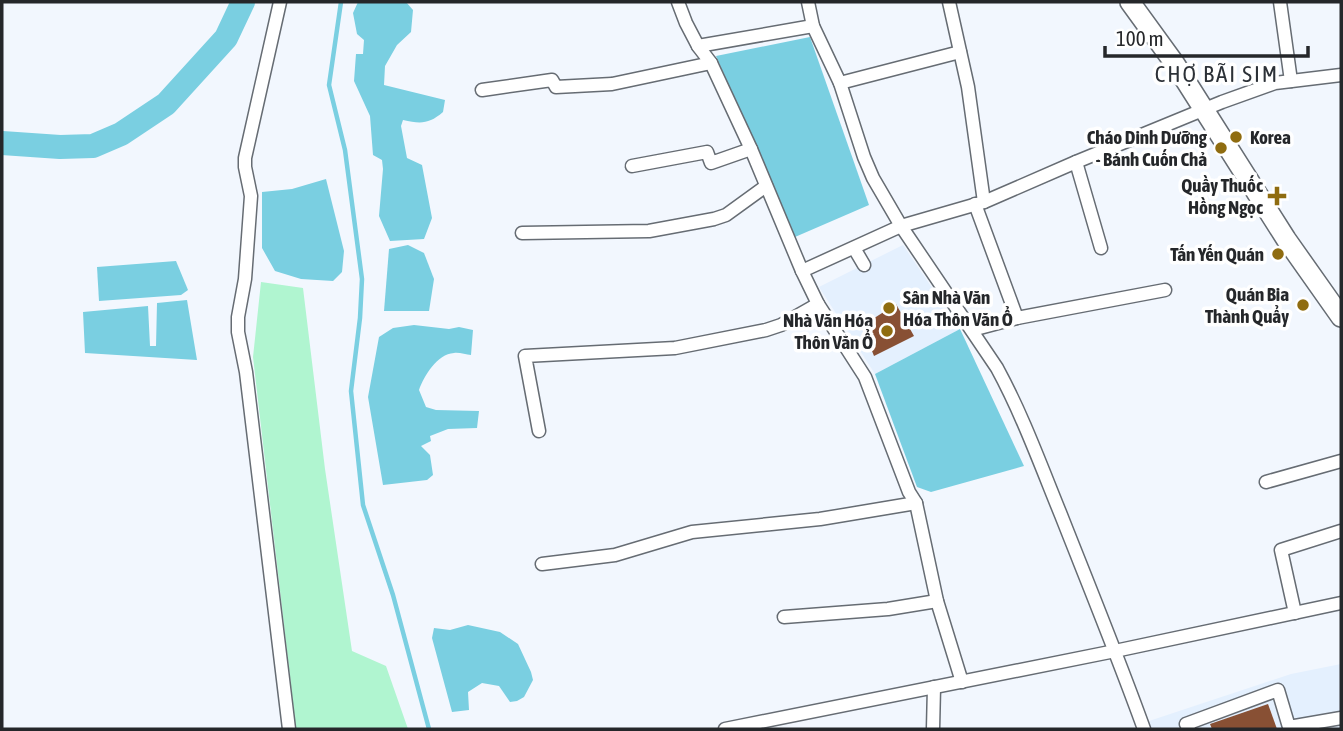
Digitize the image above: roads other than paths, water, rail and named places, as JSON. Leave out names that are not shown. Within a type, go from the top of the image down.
[{"type":"main road","points":[[1130,2],[1175,64],[1286,239],[1341,317]]},
{"type":"street","points":[[280,2],[245,158],[251,196],[245,279],[237,317],[289,729]]},
{"type":"street","points":[[678,2],[686,23],[710,62],[751,149],[818,304],[865,377],[909,492],[916,503],[937,601],[961,682]]},
{"type":"street","points":[[808,2],[813,26],[840,83],[873,178],[901,226],[1006,385],[1046,478],[1144,729]]},
{"type":"street","points":[[949,2],[968,87],[979,203],[1017,318]]},
{"type":"street","points":[[1280,2],[1291,81]]},
{"type":"street","points":[[698,46],[813,26]]},
{"type":"street","points":[[840,83],[960,52]]},
{"type":"street","points":[[482,90],[552,80],[556,87],[612,84],[710,62]]},
{"type":"street","points":[[802,271],[901,226],[979,203],[1275,83],[1341,75]]},
{"type":"street","points":[[632,166],[707,152],[711,163],[751,149]]},
{"type":"street","points":[[1076,162],[1101,248]]},
{"type":"street","points":[[522,233],[641,232],[701,221],[726,215],[766,186]]},
{"type":"street","points":[[854,248],[864,265]]},
{"type":"street","points":[[972,330],[1017,318],[1165,290]]},
{"type":"street","points":[[539,431],[525,356],[694,345],[766,330],[818,304]]},
{"type":"street","points":[[1266,482],[1341,461]]},
{"type":"street","points":[[542,564],[615,555],[692,533],[820,519],[916,503]]},
{"type":"street","points":[[1295,613],[1281,550],[1341,531]]},
{"type":"street","points":[[784,617],[888,609],[937,601]]},
{"type":"street","points":[[725,729],[1341,603]]},
{"type":"street","points":[[933,729],[934,687]]},
{"type":"street","points":[[1189,729],[1186,723],[1278,690],[1289,728],[1341,718]]},
{"type":"water","points":[[358,2],[406,2],[413,10],[411,32],[397,45],[385,66],[384,85],[445,100],[443,112],[433,119],[420,122],[403,120],[401,126],[407,158],[422,165],[432,218],[424,239],[390,241],[379,216],[382,160],[373,155],[370,116],[354,81],[356,54],[363,54],[364,40],[357,34],[353,13]]},
{"type":"water","points":[[810,37],[869,205],[795,237],[716,56]]},
{"type":"water","points":[[326,179],[344,251],[342,272],[333,281],[301,279],[275,271],[262,248],[262,192],[292,189]]},
{"type":"water","points":[[408,245],[424,253],[434,279],[429,311],[384,311],[389,249]]},
{"type":"water","points":[[176,261],[188,290],[181,295],[99,301],[97,267]]},
{"type":"water","points":[[187,300],[197,360],[85,353],[83,312],[148,306],[150,346],[156,346],[157,303]]},
{"type":"water","points":[[414,325],[473,330],[471,355],[456,353],[442,357],[428,372],[419,390],[426,407],[436,410],[479,411],[477,428],[448,429],[430,436],[431,441],[421,446],[430,455],[433,475],[427,480],[383,485],[368,397],[379,337],[393,328]]},
{"type":"water","points":[[960,329],[1024,466],[931,492],[917,487],[875,374]]},
{"type":"water","points":[[468,625],[500,632],[518,644],[533,680],[524,697],[510,702],[499,686],[482,683],[468,692],[469,710],[452,712],[432,638],[434,628],[450,630]]},
{"type":"waterway","points":[[2,143],[93,146],[121,134],[166,104],[226,38],[243,2]]},
{"type":"waterway","points":[[341,2],[329,85],[345,150],[362,279],[351,391],[363,505],[393,595],[429,729]]},
{"type":"place","name":"Korea","points":[[1236,137]]},
{"type":"place","name":"Cháo Dinh Dưỡng - Bánh Cuốn Chả","points":[[1221,148]]},
{"type":"place","name":"Quầy Thuốc Hồng Ngọc","points":[[1277,196]]},
{"type":"place","name":"Tấn Yến Quán","points":[[1278,254]]},
{"type":"place","name":"Quán Bia Thành Quẩy","points":[[1303,305]]},
{"type":"place","name":"Sân Nhà Văn Hóa Thôn Văn Ổ","points":[[889,308]]},
{"type":"place","name":"Nhà Văn Hóa Thôn Văn Ổ","points":[[887,331]]},
{"type":"district","name":"CHỢ BÃI SIM","points":[[1217,74]]}]
